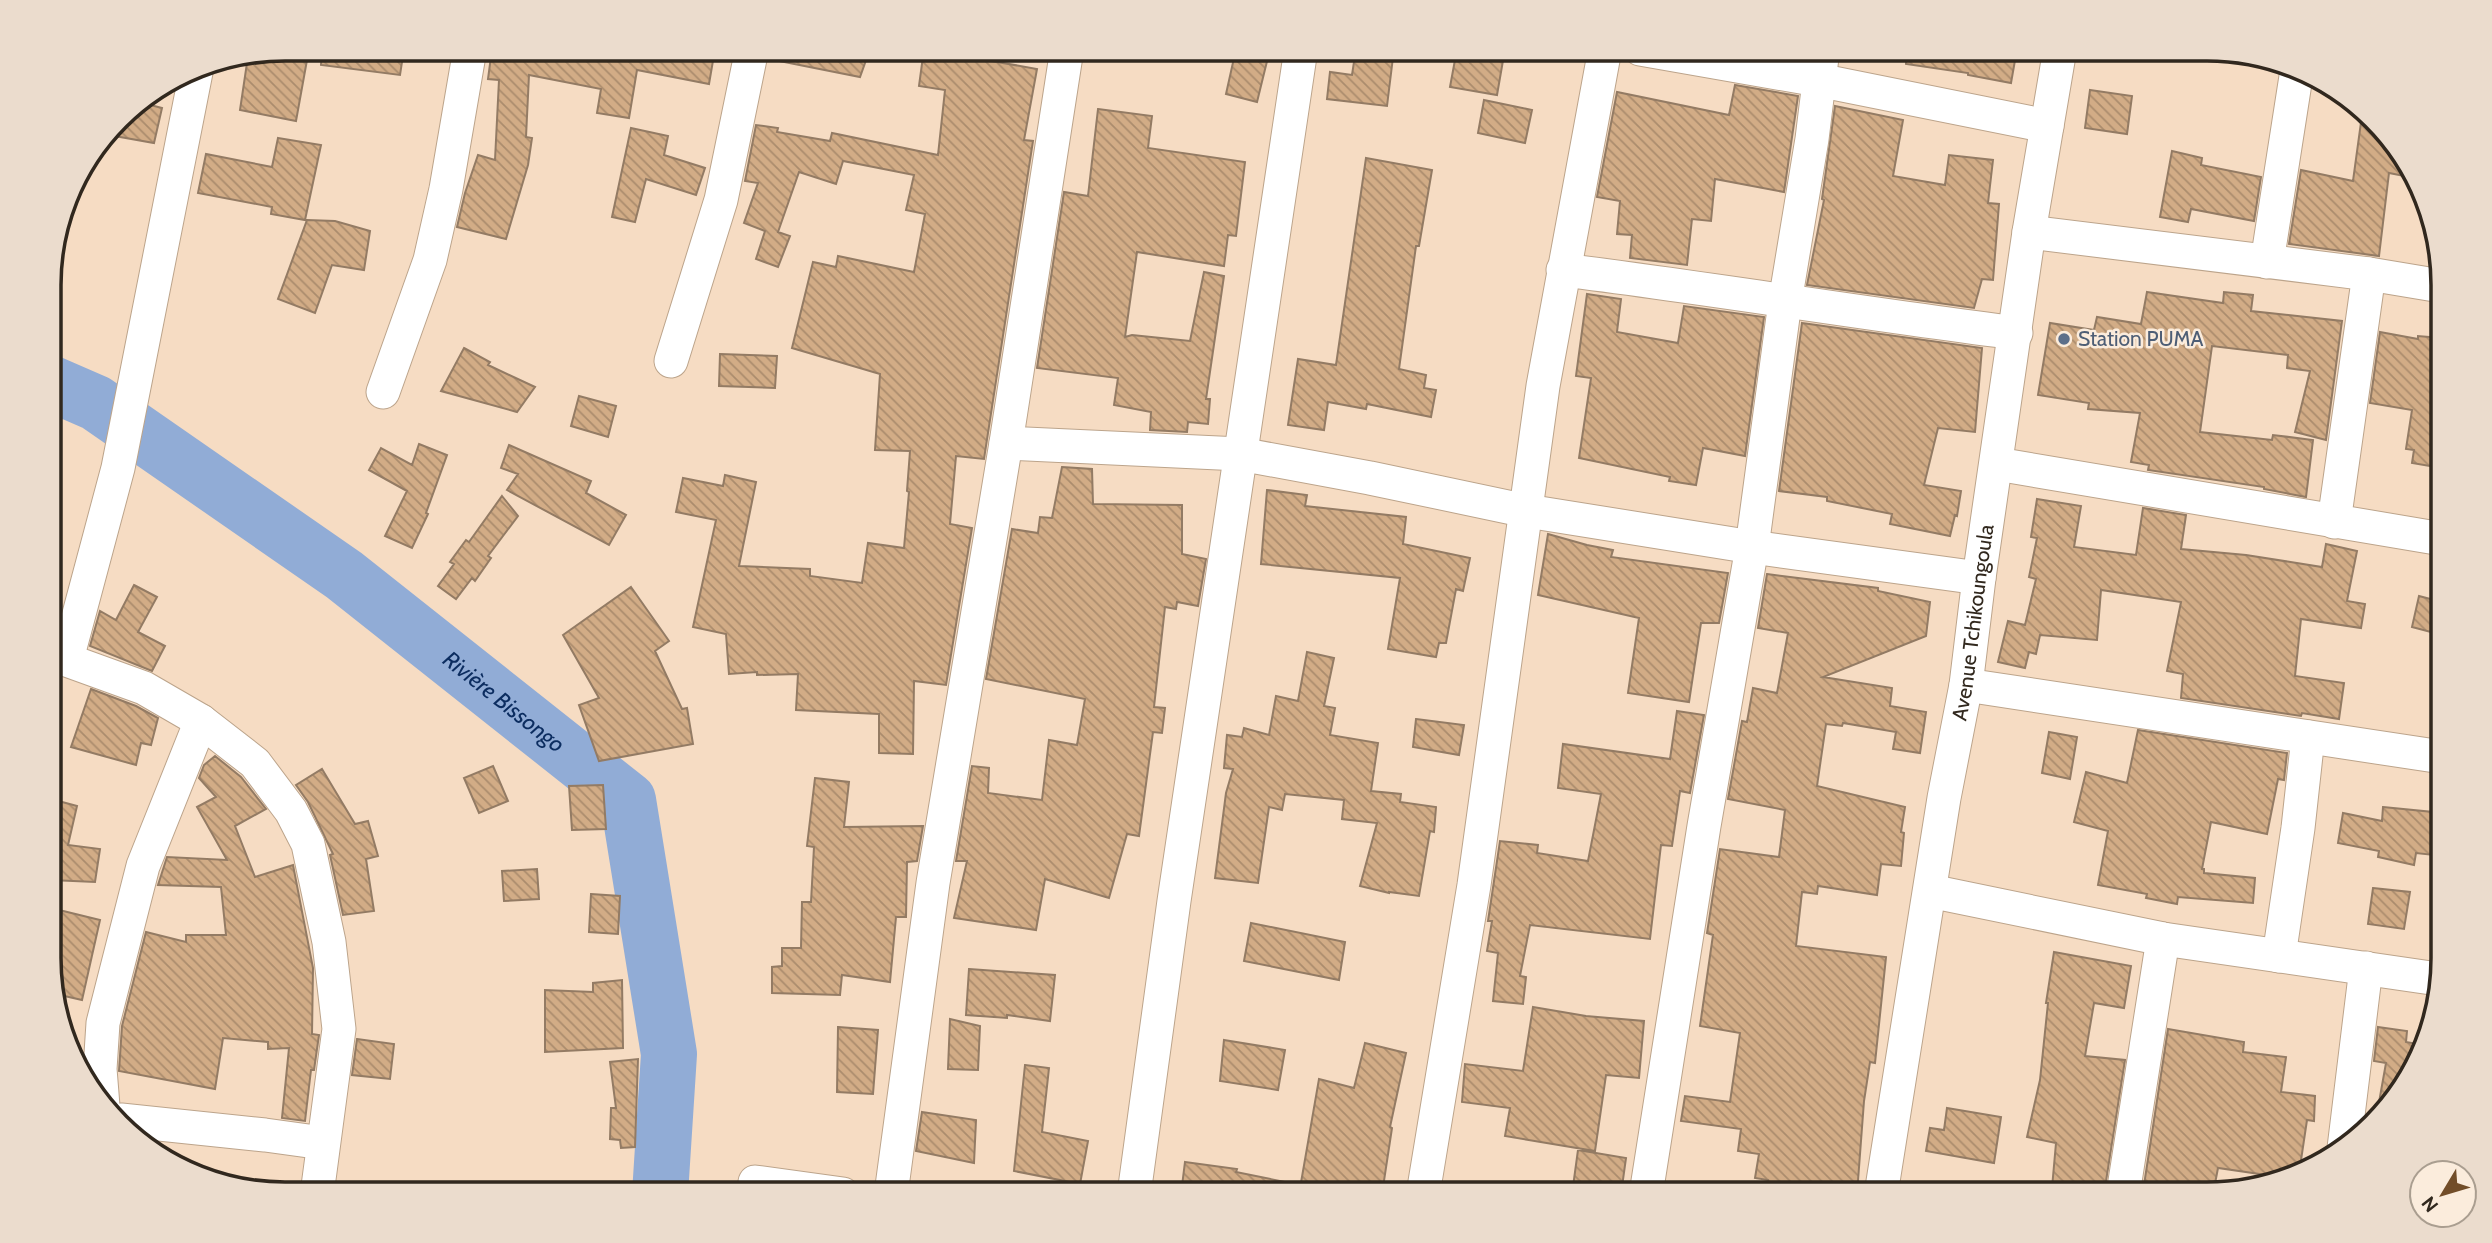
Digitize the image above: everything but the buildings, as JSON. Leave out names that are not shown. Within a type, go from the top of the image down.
[{"type":"street","points":[[383,392],[430,260],[446,189],[468,61]]},
{"type":"street","points":[[671,361],[721,200],[750,61]]},
{"type":"street","points":[[893,1182],[933,884],[1006,443],[1065,61]]},
{"type":"street","points":[[1136,1182],[1172,914],[1299,61]]},
{"type":"street","points":[[1425,1181],[1474,885],[1543,386],[1603,61]]},
{"type":"street","points":[[1785,61],[1821,64],[2047,126]]},
{"type":"street","name":"Avenue Tchikoungoula","points":[[1883,1181],[1944,798],[1966,685],[2029,232],[2058,61]]},
{"type":"street","points":[[1648,1181],[1752,547],[1821,64]]},
{"type":"street","points":[[2267,262],[2295,80]]},
{"type":"street","points":[[61,648],[118,468],[194,81]]},
{"type":"street","points":[[2029,232],[2369,274],[2431,284]]},
{"type":"street","points":[[1563,271],[1691,286],[1785,302],[2016,333]]},
{"type":"street","points":[[2334,522],[2369,274]]},
{"type":"street","points":[[1006,443],[1240,454],[1527,511],[1752,547],[1979,578]]},
{"type":"street","points":[[1997,464],[2431,538]]},
{"type":"street","points":[[61,657],[144,688],[201,721],[255,763],[291,811],[308,844],[329,942],[339,1029],[318,1182]]},
{"type":"street","points":[[1966,685],[2431,755]]},
{"type":"street","points":[[101,1084],[103,1023],[143,866],[201,721]]},
{"type":"street","points":[[2279,956],[2308,737]]},
{"type":"street","points":[[1930,891],[2163,939],[2429,978]]},
{"type":"street","points":[[2125,1181],[2163,939]]},
{"type":"street","points":[[2346,1132],[2366,968]]},
{"type":"street","points":[[133,1121],[323,1143]]},
{"type":"waterway","name":"Rivière Bissongo","points":[[62,388],[96,403],[344,575],[628,800],[669,1054],[661,1182]]},
{"type":"place","name":"Station PUMA","points":[[2064,339]]}]
